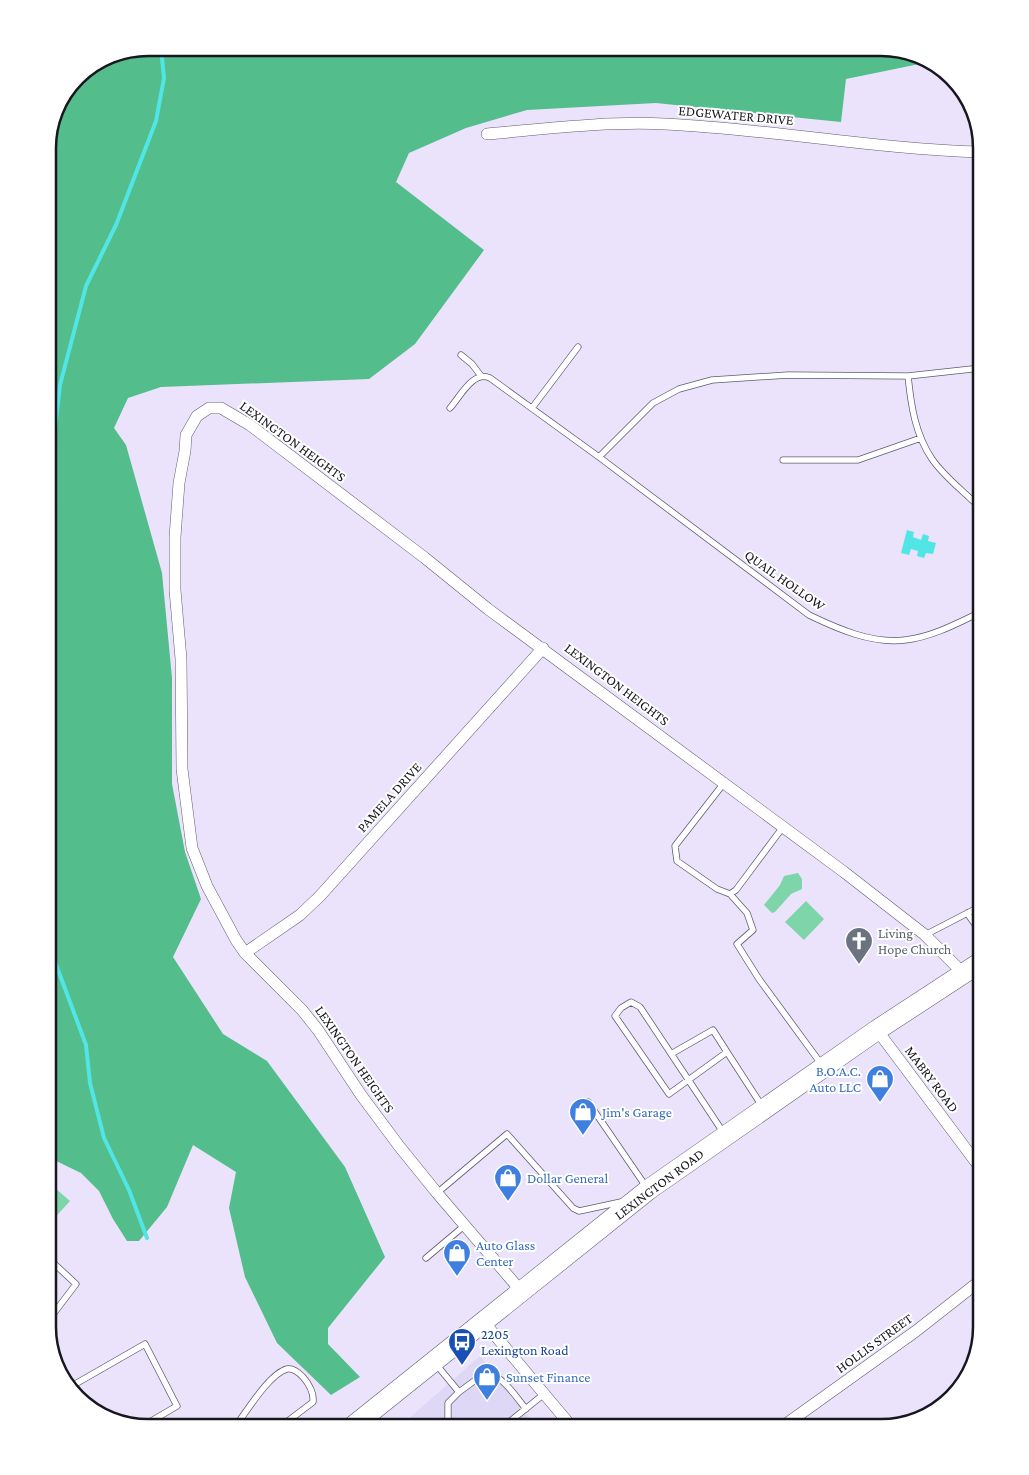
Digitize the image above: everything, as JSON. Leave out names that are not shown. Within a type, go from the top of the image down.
[{"type":"highway","name":"LEXINGTON ROAD","points":[[362,1419],[642,1194],[823,1067],[973,967]]},
{"type":"street","name":"EDGEWATER DRIVE","points":[[487,134],[594,125],[662,124],[734,128],[859,144],[973,152]]},
{"type":"street","name":"LEXINGTON HEIGHTS","points":[[521,1291],[437,1193],[361,1095],[313,1023],[245,953],[236,940],[208,886],[192,848],[182,768],[181,659],[175,590],[175,537],[179,483],[186,435],[197,416],[209,408],[221,408],[250,425],[425,558],[488,609],[844,872],[925,935],[963,973]]},
{"type":"street","name":"PAMELA DRIVE","points":[[245,953],[300,915],[320,896],[543,648]]},
{"type":"street","name":"MABRY ROAD","points":[[878,1030],[973,1157]]},
{"type":"street","name":"HOLLIS STREET","points":[[794,1419],[973,1287]]},
{"type":"street","points":[[483,1321],[565,1419]]},
{"type":"lane","points":[[532,408],[578,347]]},
{"type":"lane","points":[[450,408],[471,382],[481,376],[472,364],[461,355]]},
{"type":"lane","points":[[599,458],[653,403],[679,389],[712,380],[788,375],[908,376],[973,369]]},
{"type":"lane","name":"QUAIL HOLLOW","points":[[481,376],[490,378],[532,408],[809,615],[833,627],[871,639],[905,640],[953,626],[973,616]]},
{"type":"lane","points":[[908,376],[911,406],[920,438],[932,459],[946,476],[973,501]]},
{"type":"lane","points":[[783,460],[858,460],[920,438]]},
{"type":"lane","points":[[724,783],[675,846],[677,861],[717,889],[730,894],[747,913],[753,930],[737,944],[823,1067]]},
{"type":"lane","points":[[730,894],[736,890],[783,827]]},
{"type":"lane","points":[[925,935],[973,910]]},
{"type":"lane","points":[[967,913],[973,921]]},
{"type":"lane","points":[[725,1135],[688,1080],[640,1007],[631,1002],[621,1008],[615,1016],[669,1094],[688,1080],[727,1052]]},
{"type":"lane","points":[[671,1054],[713,1030],[764,1108]]},
{"type":"lane","points":[[437,1193],[507,1134],[573,1208],[579,1211],[642,1194],[588,1102]]},
{"type":"lane","points":[[426,1258],[464,1226]]},
{"type":"lane","points":[[56,1265],[76,1284],[56,1310]]},
{"type":"lane","points":[[76,1384],[145,1344],[176,1406],[154,1419]]},
{"type":"lane","points":[[434,1362],[459,1392]]},
{"type":"lane","points":[[241,1419],[277,1374],[288,1368],[297,1371],[304,1378],[314,1395],[313,1402],[291,1419]]},
{"type":"lane","points":[[448,1419],[448,1403],[459,1392],[489,1372],[507,1385],[526,1409]]},
{"type":"lane","points":[[513,1419],[544,1394]]},
{"type":"shaded area","points":[[142,56],[887,56],[918,64],[846,79],[841,122],[656,103],[527,110],[466,128],[409,153],[396,182],[484,250],[415,344],[369,379],[161,387],[128,398],[114,428],[126,445],[162,573],[172,678],[172,784],[185,852],[201,899],[173,957],[223,1034],[267,1061],[345,1167],[385,1257],[328,1328],[328,1344],[360,1377],[331,1395],[277,1343],[245,1277],[229,1208],[236,1172],[193,1145],[167,1207],[139,1241],[127,1241],[99,1191],[81,1173],[56,1161],[56,142],[61,118],[75,92],[92,75],[113,63]]},
{"type":"shaded area","points":[[907,530],[914,532],[913,537],[921,540],[923,534],[929,536],[928,541],[936,543],[933,554],[926,553],[924,558],[917,556],[918,551],[911,549],[909,555],[901,553]]},
{"type":"shaded area","points":[[798,873],[802,879],[802,889],[791,894],[772,913],[764,905],[780,885],[784,876]]},
{"type":"shaded area","points":[[806,901],[824,919],[804,940],[785,922]]},
{"type":"shaded area","points":[[56,1189],[70,1201],[56,1216]]},
{"type":"shaded area","points":[[480,1356],[531,1419],[408,1419]]},
{"type":"waterway","points":[[56,420],[60,385],[86,286],[116,225],[156,121],[164,78],[162,56]]},
{"type":"waterway","points":[[56,964],[86,1045],[90,1083],[104,1138],[129,1190],[147,1238]]},
{"type":"place","name":"Living Hope Church","points":[[859,965]]},
{"type":"place","name":"B.O.A.C. Auto LLC","points":[[880,1103]]},
{"type":"place","name":"Jim's Garage","points":[[583,1136]]},
{"type":"place","name":"Dollar General","points":[[508,1202]]},
{"type":"place","name":"Auto Glass Center","points":[[457,1277]]},
{"type":"place","name":"2205 Lexington Road","points":[[462,1366]]},
{"type":"place","name":"Sunset Finance","points":[[487,1401]]}]
